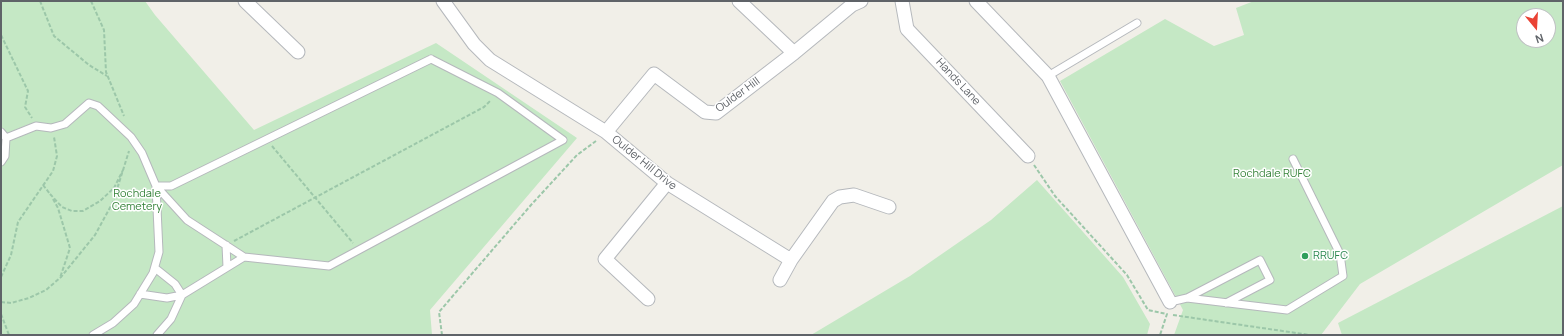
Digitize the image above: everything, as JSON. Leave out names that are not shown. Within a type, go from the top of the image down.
[{"type":"street","points":[[245,1],[298,52]]},
{"type":"street","name":"Oulder Hill Drive","points":[[444,1],[474,44],[490,60],[606,132],[667,183],[791,260]]},
{"type":"street","points":[[739,1],[794,53]]},
{"type":"street","name":"Oulder Hill","points":[[606,132],[654,74],[705,112],[716,113],[794,53],[852,5],[861,1]]},
{"type":"street","name":"Hands Lane","points":[[902,1],[908,29],[1028,156]]},
{"type":"street","points":[[976,1],[1048,76],[1169,308]]},
{"type":"street","points":[[648,299],[605,259],[667,183]]},
{"type":"street","points":[[780,280],[791,260],[832,201],[840,196],[854,195],[889,207]]},
{"type":"lane","points":[[1048,76],[1137,23]]},
{"type":"lane","points":[[6,138],[36,126],[51,128],[65,124],[89,103],[98,106],[131,137],[142,153],[156,186],[187,220],[244,256],[329,266],[563,140],[498,93],[431,59],[171,186],[156,186]]},
{"type":"lane","points":[[1,132],[6,138],[6,156],[1,162]]},
{"type":"lane","points":[[1187,298],[1287,310],[1343,276],[1340,254],[1293,159]]},
{"type":"lane","points":[[93,335],[113,323],[134,304],[155,268],[159,252],[156,186]]},
{"type":"lane","points":[[226,245],[227,267]]},
{"type":"lane","points":[[140,294],[167,298],[182,295],[244,256]]},
{"type":"lane","points":[[1169,308],[1260,260],[1270,280],[1226,302]]},
{"type":"lane","points":[[155,268],[175,284],[182,295]]},
{"type":"lane","points":[[157,335],[171,319],[182,295]]},
{"type":"path","points":[[40,1],[54,36],[89,65],[108,76]]},
{"type":"path","points":[[1,302],[11,303],[29,298],[46,290],[59,279],[95,235],[114,202],[126,163],[131,137],[108,76],[104,30],[91,1]]},
{"type":"path","points":[[1,35],[28,91],[25,106],[36,126]]},
{"type":"path","points":[[226,245],[484,107],[498,93]]},
{"type":"path","points":[[1,277],[11,255],[18,222],[53,171],[57,156],[56,145],[51,128]]},
{"type":"path","points":[[442,335],[439,312],[531,205],[577,155],[606,132]]},
{"type":"path","points":[[267,139],[314,198],[359,250]]},
{"type":"path","points":[[1028,156],[1055,196],[1127,274],[1148,310],[1169,308],[1310,335]]},
{"type":"path","points":[[43,185],[62,207],[72,211],[83,211],[100,202],[114,188],[126,163]]},
{"type":"path","points":[[50,194],[58,208],[70,248],[59,279]]},
{"type":"path","points":[[1160,335],[1169,308]]},
{"type":"path","points":[[1,314],[10,335]]},
{"type":"green space","name":"Rochdale Cemetery","points":[[1,1],[145,1],[155,15],[254,130],[436,43],[577,138],[430,310],[432,335],[1,335]]},
{"type":"green space","name":"Rochdale RUFC","points":[[1254,1],[1563,1],[1563,165],[1360,284],[1321,335],[1174,335],[1183,310],[1060,81],[1165,19],[1214,46],[1244,35],[1236,8]]},
{"type":"green space","points":[[1037,180],[1123,277],[1150,324],[1147,335],[811,335],[910,276],[991,220]]},
{"type":"green space","points":[[1563,206],[1563,335],[1342,335],[1338,323]]},
{"type":"place","name":"RRUFC","points":[[1305,256]]}]
